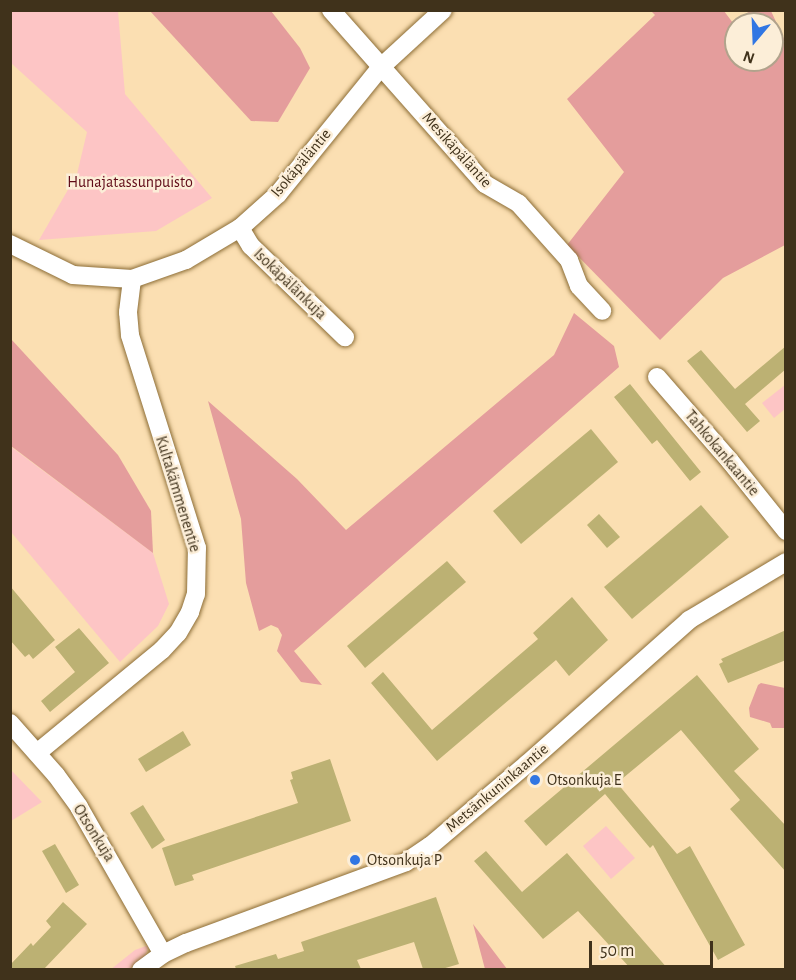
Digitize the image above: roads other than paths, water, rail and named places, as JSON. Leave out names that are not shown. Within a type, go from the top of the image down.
[{"type":"street","name":"Mesikäpäläntie","points":[[330,10],[485,184],[519,204],[569,260],[579,286],[602,311]]},
{"type":"street","name":"Isokäpäläntie","points":[[132,279],[186,260],[240,228],[278,194],[381,67],[442,10]]},
{"type":"street","name":"Isokäpälänkuja","points":[[240,228],[251,246],[345,337]]},
{"type":"street","points":[[10,244],[73,274],[132,279]]},
{"type":"street","name":"Kultakämmenentie","points":[[37,753],[162,650],[178,633],[190,612],[196,594],[197,548],[130,335],[128,312],[132,279]]},
{"type":"street","name":"Tahkokankaantie","points":[[657,377],[786,531]]},
{"type":"street","name":"Metsänkuninkaantie","points":[[141,969],[163,954],[406,862],[430,846],[527,764],[689,620],[786,562]]},
{"type":"street","name":"Otsonkuja","points":[[10,723],[37,753],[79,807],[163,954]]},
{"type":"place","name":"Otsonkuja E","points":[[535,780]]},
{"type":"place","name":"Otsonkuja P","points":[[355,860]]},
{"type":"park label","name":"Hunajatassunpuisto","points":[[130,182]]}]
